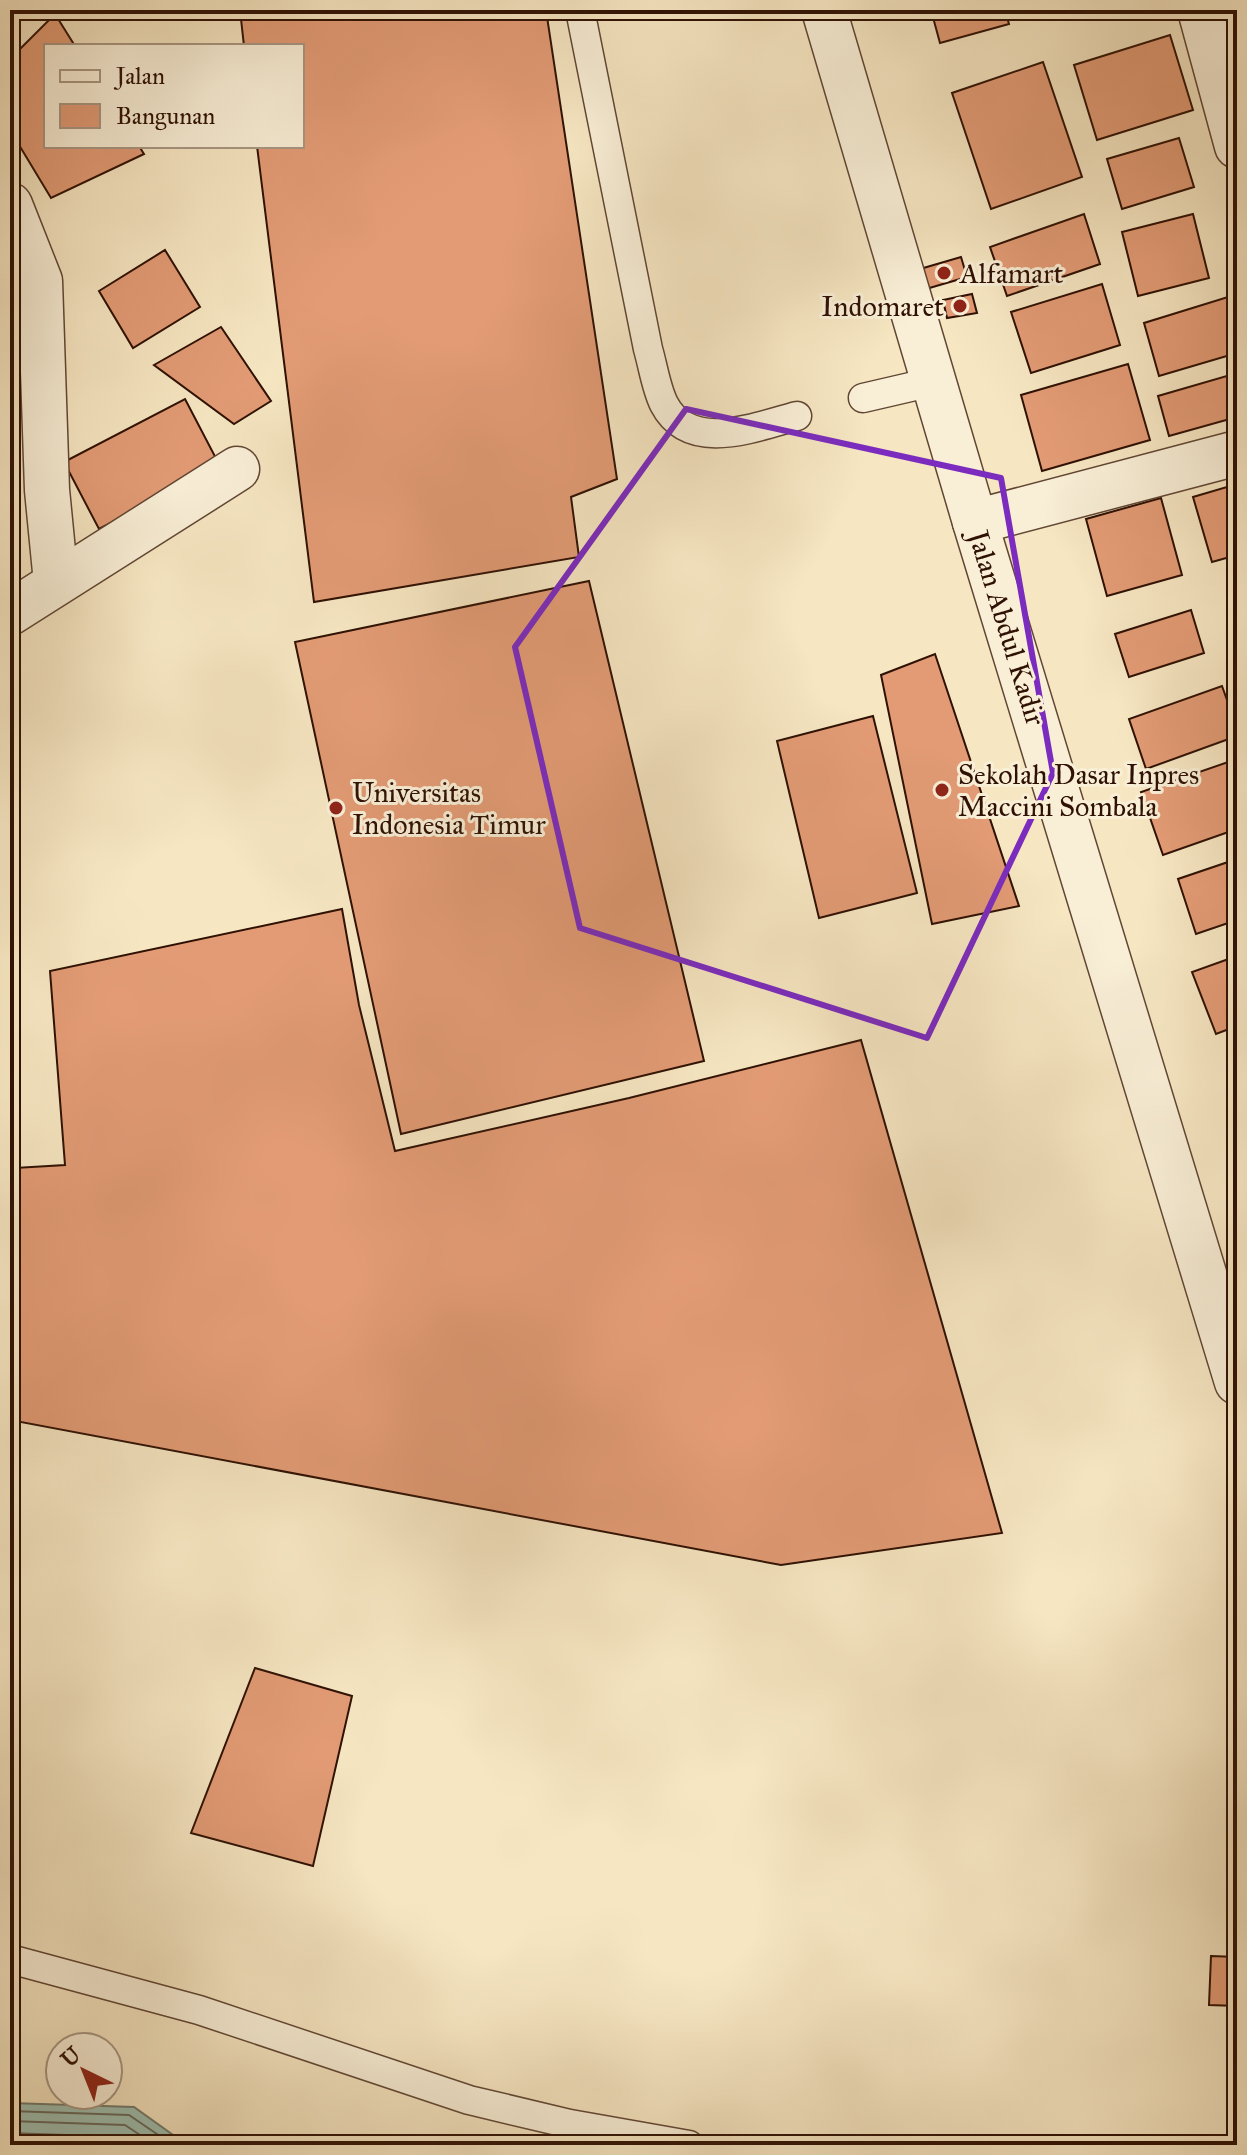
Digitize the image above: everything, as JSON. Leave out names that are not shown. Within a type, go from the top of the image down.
[{"type":"street","name":"Jalan Abdul Kadir","points":[[824,10],[932,382],[1237,1382]]},
{"type":"street","points":[[1200,10],[1237,146]]},
{"type":"street","points":[[10,205],[40,281],[47,490],[56,582]]},
{"type":"street","points":[[975,522],[1237,453]]},
{"type":"street","points":[[10,613],[237,469]]},
{"type":"lane","points":[[580,10],[648,349],[663,402],[676,422],[697,431],[728,434],[797,416]]},
{"type":"lane","points":[[863,398],[932,382]]},
{"type":"lane","points":[[10,1959],[199,2010],[469,2100],[570,2124],[689,2145]]},
{"type":"highlighted area","points":[[686,409],[1001,478],[1053,773],[927,1038],[580,928],[515,647]]},
{"type":"water","points":[[10,2103],[44,2104],[44,2111],[124,2111],[124,2107],[134,2107],[187,2145],[10,2145]]},
{"type":"building","points":[[240,10],[546,10],[617,479],[571,497],[579,557],[314,602],[257,148],[304,148],[304,44],[244,44]]},
{"type":"building","points":[[931,10],[1005,10],[1009,24],[940,43]]},
{"type":"building","points":[[55,14],[74,44],[44,44],[44,148],[140,148],[144,154],[51,198],[10,130],[10,59]]},
{"type":"building","points":[[1170,35],[1193,110],[1097,140],[1074,65]]},
{"type":"building","points":[[1043,62],[1082,177],[991,209],[952,93]]},
{"type":"building","points":[[1179,138],[1194,187],[1122,209],[1107,159]]},
{"type":"building","points":[[1084,214],[1100,264],[1007,296],[990,247]]},
{"type":"building","points":[[1193,214],[1209,278],[1138,296],[1122,232]]},
{"type":"building","points":[[165,250],[200,307],[133,348],[99,291]]},
{"type":"building","name":"Alfamart","points":[[961,257],[967,277],[926,289],[920,269]]},
{"type":"building","points":[[10,278],[18,304],[10,308]]},
{"type":"building","points":[[1102,284],[1120,345],[1031,373],[1011,312]]},
{"type":"building","name":"Indomaret","points":[[972,294],[977,313],[947,318],[943,300]]},
{"type":"building","points":[[1228,297],[1237,327],[1237,353],[1159,376],[1144,323]]},
{"type":"building","points":[[221,327],[271,401],[234,424],[154,365]]},
{"type":"building","points":[[1128,364],[1150,440],[1042,471],[1021,395]]},
{"type":"building","points":[[1237,373],[1237,417],[1169,436],[1158,396]]},
{"type":"building","points":[[185,399],[220,466],[99,529],[64,462]]},
{"type":"building","points":[[1237,484],[1237,555],[1212,562],[1193,497]]},
{"type":"building","points":[[1161,498],[1182,575],[1107,596],[1086,519]]},
{"type":"building","points":[[589,581],[704,1061],[401,1134],[295,642]]},
{"type":"building","points":[[1191,610],[1204,653],[1129,677],[1115,634]]},
{"type":"building","name":"Sekolah Dasar Inpres Maccini Sombala","points":[[935,654],[1019,906],[932,924],[881,675]]},
{"type":"building","points":[[1222,686],[1237,736],[1146,769],[1129,719]]},
{"type":"building","points":[[873,716],[917,893],[819,918],[777,741]]},
{"type":"building","points":[[1237,759],[1237,829],[1163,855],[1141,792]]},
{"type":"building","points":[[1237,859],[1237,920],[1196,934],[1178,879]]},
{"type":"building","points":[[342,909],[359,1005],[395,1151],[629,1098],[861,1040],[1002,1533],[781,1565],[10,1420],[10,1135],[15,1168],[65,1165],[50,971]]},
{"type":"building","points":[[1237,956],[1237,1026],[1216,1034],[1192,972]]},
{"type":"building","points":[[255,1668],[352,1696],[313,1866],[191,1833]]},
{"type":"building","points":[[1211,1956],[1237,1957],[1237,2006],[1209,2005]]},
{"type":"place","name":"Alfamart","points":[[944,273]]},
{"type":"place","name":"Indomaret","points":[[960,306]]},
{"type":"place","name":"Sekolah Dasar Inpres Maccini Sombala","points":[[942,790]]},
{"type":"place","name":"Universitas Indonesia Timur","points":[[336,808]]}]
